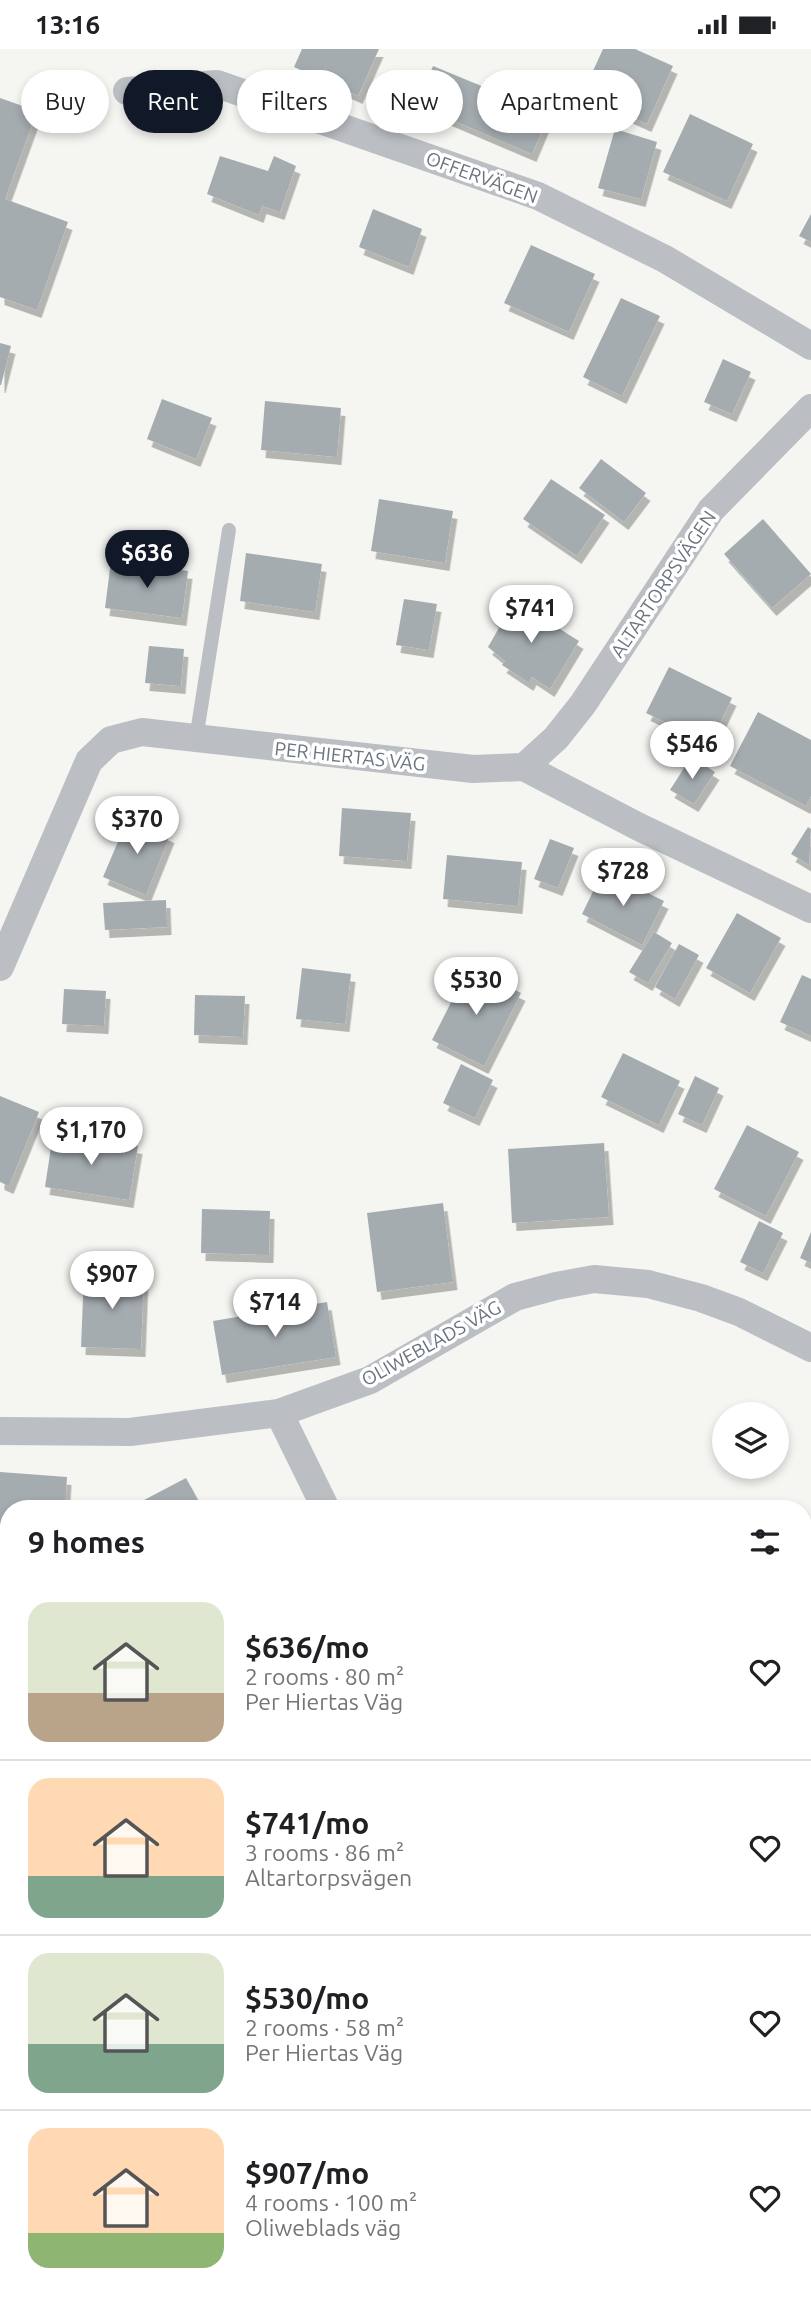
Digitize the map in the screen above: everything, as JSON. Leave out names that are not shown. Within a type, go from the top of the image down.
[{"type":"street","name":"OFFERVÄGEN","points":[[223,86],[538,196],[665,259],[811,346]]},
{"type":"street","name":"ALTARTORPSVÄGEN","points":[[524,767],[556,739],[583,704],[711,510],[811,408]]},
{"type":"street","name":"PER HIERTAS VÄG","points":[[0,967],[89,761],[111,740],[142,732],[473,769],[524,767],[639,827],[811,909]]},
{"type":"street","name":"OLIWEBLADS VÄG","points":[[0,1431],[130,1432],[279,1413],[370,1380],[515,1297],[594,1279],[648,1284],[701,1298],[739,1312],[811,1347]]},
{"type":"street","points":[[279,1413],[322,1500]]},
{"type":"lane","points":[[196,739],[229,530]]},
{"type":"building","points":[[302,49],[379,49],[370,70],[366,70],[366,78],[358,96],[352,93],[352,70],[301,70],[294,67]]},
{"type":"building","points":[[603,49],[635,49],[673,66],[647,124],[642,122],[642,70],[593,70]]},
{"type":"building","points":[[463,78],[477,84],[477,131],[463,125]]},
{"type":"building","points":[[0,98],[21,105],[21,133],[29,133],[5,199],[68,222],[37,310],[0,297]]},
{"type":"building","points":[[690,114],[753,144],[727,201],[663,172]]},
{"type":"building","points":[[483,133],[541,133],[532,154]]},
{"type":"building","points":[[614,133],[628,133],[657,142],[641,199],[598,188]]},
{"type":"building","points":[[220,156],[268,171],[274,156],[296,166],[280,212],[262,206],[259,215],[207,194]]},
{"type":"building","points":[[373,209],[422,229],[409,267],[359,247]]},
{"type":"building","points":[[811,214],[811,242],[799,236]]},
{"type":"building","points":[[531,245],[595,274],[569,332],[504,303]]},
{"type":"building","points":[[621,298],[660,316],[622,396],[583,377]]},
{"type":"building","points":[[0,343],[11,346],[1,385],[0,385]]},
{"type":"building","points":[[723,359],[751,372],[732,414],[704,402]]},
{"type":"building","points":[[162,399],[212,418],[196,459],[147,439]]},
{"type":"building","points":[[265,401],[341,408],[337,457],[261,450]]},
{"type":"building","points":[[601,459],[646,493],[624,522],[579,488]]},
{"type":"building","points":[[551,479],[605,515],[577,556],[523,519]]},
{"type":"building","points":[[379,499],[453,511],[445,563],[371,551]]},
{"type":"building","points":[[763,519],[811,574],[772,608],[724,554]]},
{"type":"building","points":[[246,553],[322,564],[315,612],[240,601]]},
{"type":"building","points":[[111,561],[188,571],[182,618],[105,608]]},
{"type":"building","points":[[404,599],[437,604],[429,650],[396,645]]},
{"type":"building","points":[[512,599],[579,641],[550,689],[532,677],[529,683],[502,665],[505,661],[488,647],[499,628],[495,624]]},
{"type":"building","points":[[149,646],[184,649],[181,686],[145,683]]},
{"type":"building","points":[[669,667],[732,698],[710,744],[646,713]]},
{"type":"building","points":[[758,712],[811,740],[811,796],[806,806],[730,766]]},
{"type":"building","points":[[691,757],[715,772],[694,804],[670,790]]},
{"type":"building","points":[[342,808],[411,813],[407,861],[339,856]]},
{"type":"building","points":[[128,818],[170,835],[146,895],[103,877]]},
{"type":"building","points":[[808,827],[811,829],[809,865],[791,854]]},
{"type":"building","points":[[550,839],[574,848],[558,888],[534,879]]},
{"type":"building","points":[[447,855],[522,862],[518,906],[443,899]]},
{"type":"building","points":[[603,871],[664,901],[642,945],[582,914]]},
{"type":"building","points":[[166,900],[167,927],[105,930],[103,903]]},
{"type":"building","points":[[737,913],[781,938],[750,993],[706,968]]},
{"type":"building","points":[[654,932],[672,943],[648,983],[629,972]]},
{"type":"building","points":[[679,944],[699,955],[675,999],[655,987]]},
{"type":"building","points":[[469,967],[521,993],[484,1066],[432,1040]]},
{"type":"building","points":[[302,968],[351,974],[345,1024],[296,1019]]},
{"type":"building","points":[[802,975],[811,979],[811,1036],[780,1022]]},
{"type":"building","points":[[64,989],[106,991],[104,1026],[62,1024]]},
{"type":"building","points":[[195,995],[245,996],[243,1037],[194,1035]]},
{"type":"building","points":[[623,1053],[680,1081],[659,1125],[601,1097]]},
{"type":"building","points":[[461,1064],[493,1080],[475,1118],[443,1103]]},
{"type":"building","points":[[695,1076],[719,1088],[702,1125],[678,1114]]},
{"type":"building","points":[[0,1096],[39,1112],[9,1186],[0,1182]]},
{"type":"building","points":[[747,1125],[799,1152],[766,1216],[714,1189]]},
{"type":"building","points":[[53,1134],[138,1146],[129,1200],[45,1187]]},
{"type":"building","points":[[604,1143],[609,1217],[512,1223],[508,1149]]},
{"type":"building","points":[[443,1203],[453,1282],[377,1292],[367,1213]]},
{"type":"building","points":[[202,1209],[270,1211],[269,1255],[201,1253]]},
{"type":"building","points":[[759,1221],[783,1233],[763,1273],[740,1262]]},
{"type":"building","points":[[811,1232],[811,1263],[800,1258]]},
{"type":"building","points":[[84,1274],[144,1276],[141,1349],[81,1347]]},
{"type":"building","points":[[327,1302],[336,1357],[222,1375],[213,1321]]},
{"type":"building","points":[[0,1472],[67,1477],[66,1500],[0,1500]]},
{"type":"building","points":[[186,1478],[198,1500],[144,1500]]}]
